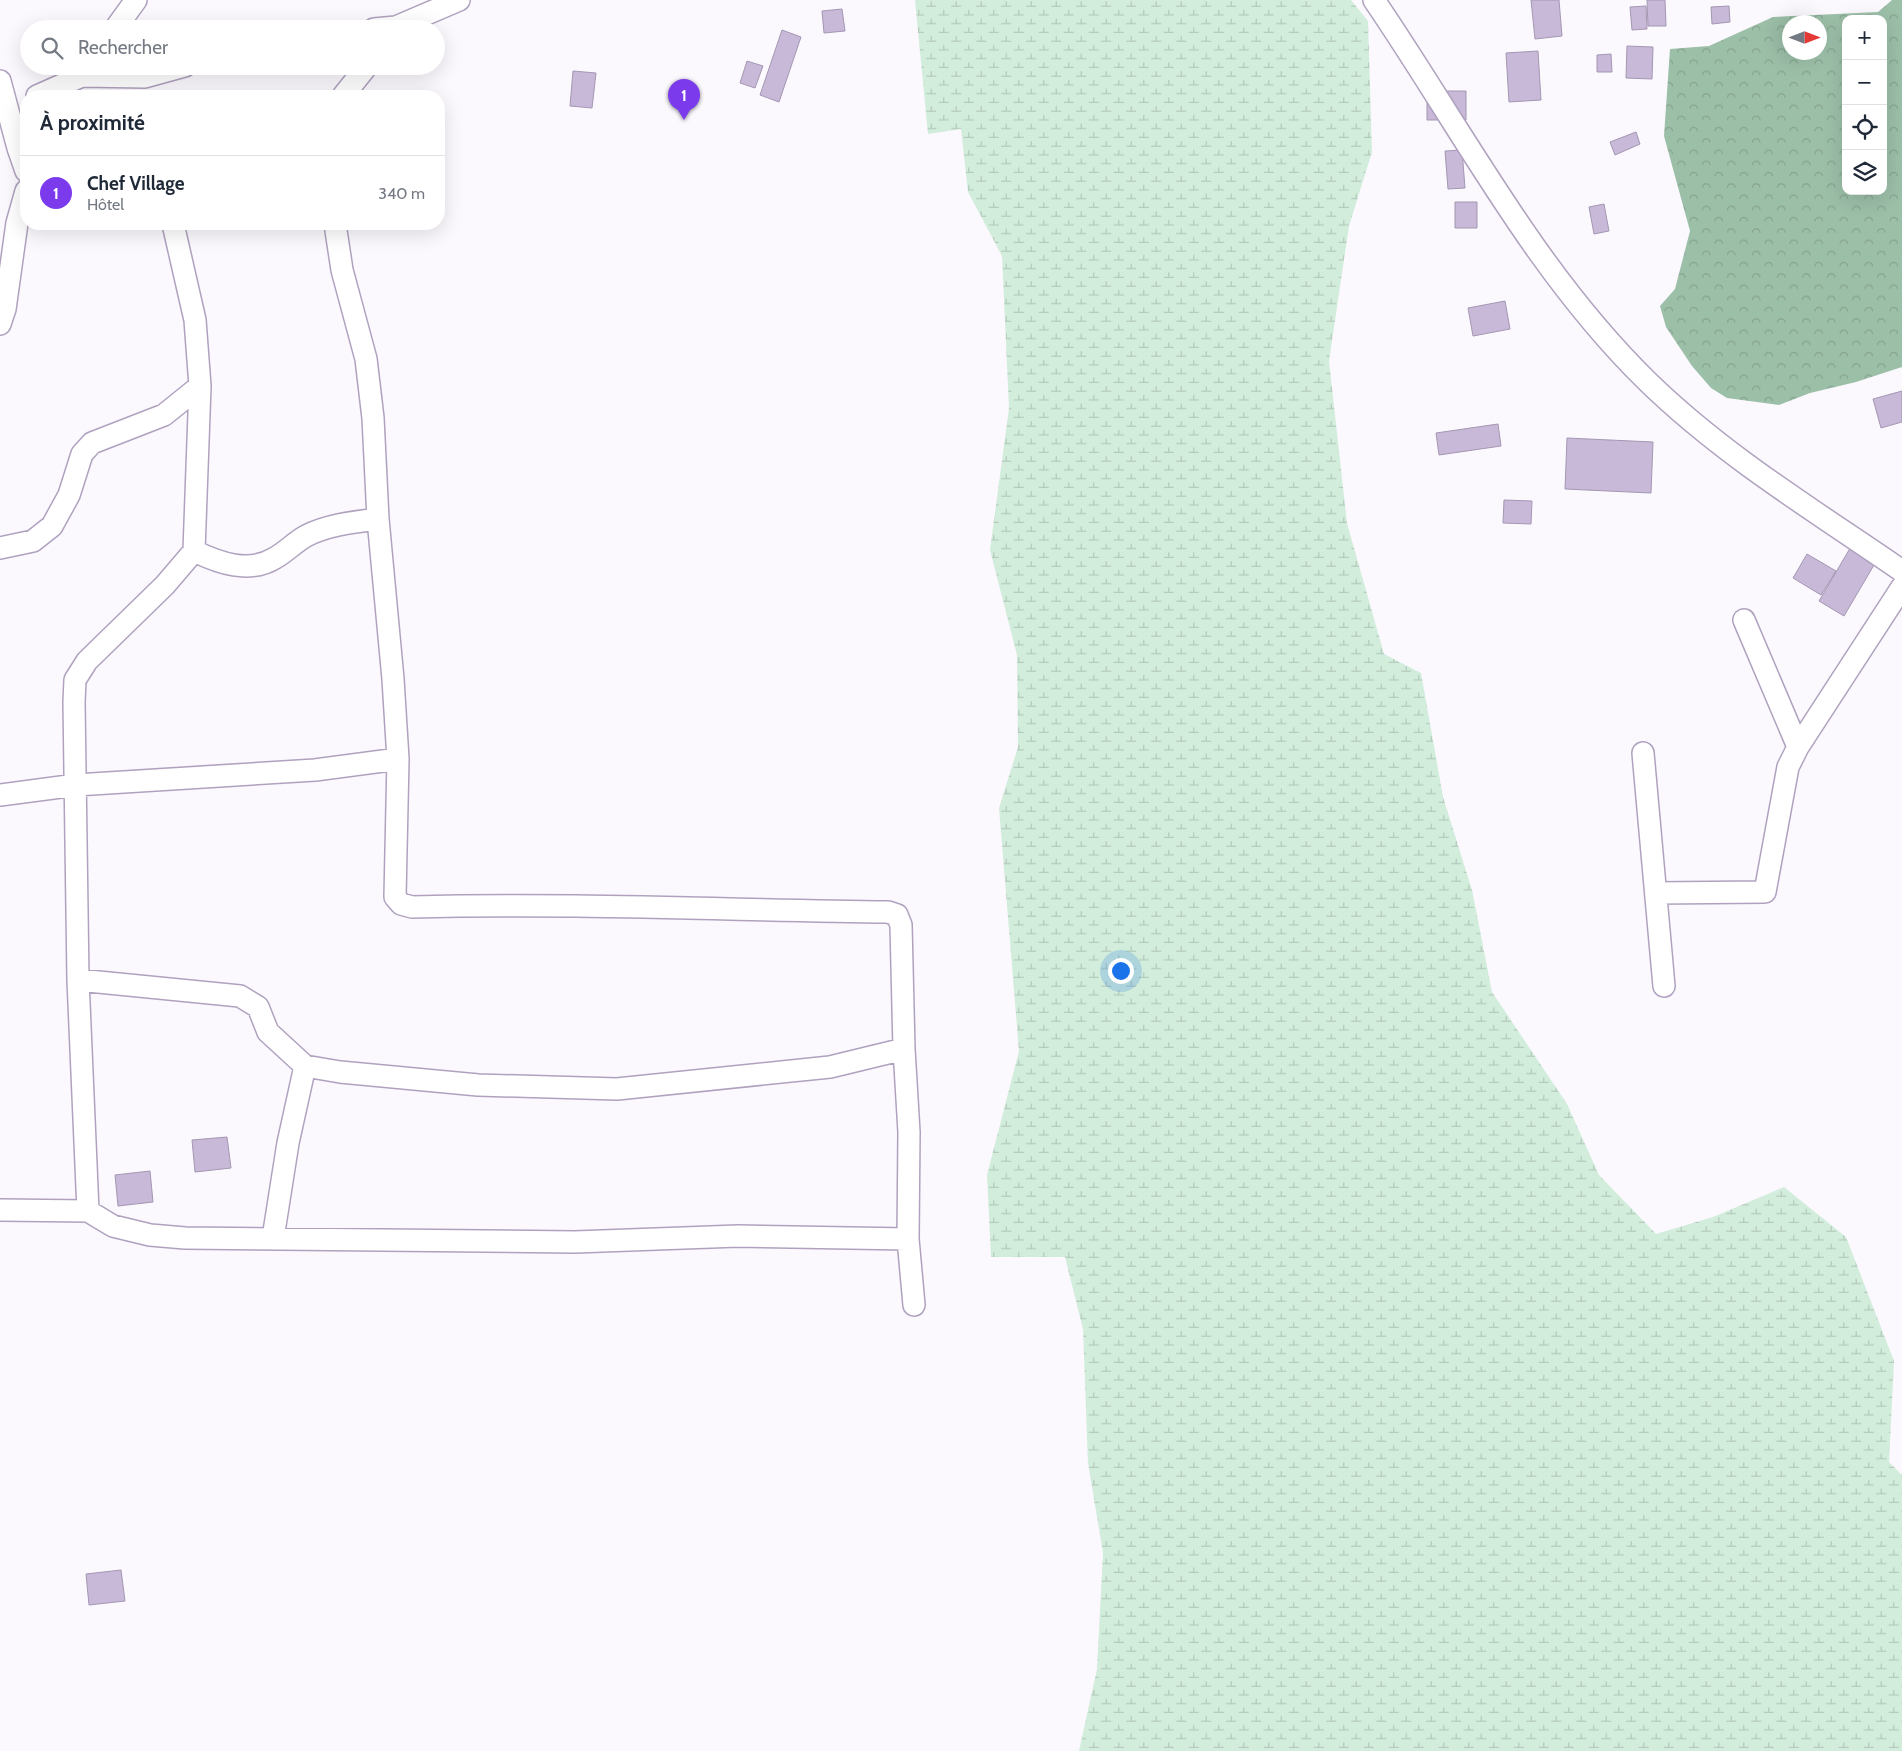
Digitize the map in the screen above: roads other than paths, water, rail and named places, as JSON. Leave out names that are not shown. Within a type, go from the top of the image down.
[{"type":"street","points":[[122,20],[136,0]]},
{"type":"street","points":[[413,20],[459,0]]},
{"type":"street","points":[[1374,0],[1540,255],[1602,331],[1648,381],[1714,441],[1902,571]]},
{"type":"street","points":[[49,90],[78,75]]},
{"type":"street","points":[[102,75],[146,86],[167,75]]},
{"type":"street","points":[[348,90],[360,75]]},
{"type":"street","points":[[0,81],[4,116],[20,156]]},
{"type":"street","points":[[4,116],[20,107]]},
{"type":"street","points":[[0,324],[5,309],[20,213]]},
{"type":"street","points":[[88,1211],[78,980],[75,680],[87,661],[164,585],[194,551],[200,386],[195,320],[174,230]]},
{"type":"street","points":[[336,230],[342,270],[366,359],[374,418],[378,519],[393,678],[398,759],[395,897],[401,904],[412,907],[630,905],[888,912],[897,915],[901,925],[904,1049],[909,1132],[908,1239],[914,1305]]},
{"type":"street","points":[[0,548],[33,541],[52,526],[68,495],[82,454],[92,443],[164,415],[200,386]]},
{"type":"street","points":[[194,551],[230,565],[254,566],[274,559],[307,536],[342,524],[378,519]]},
{"type":"street","points":[[1656,893],[1765,892],[1788,767],[1798,747],[1902,588]]},
{"type":"street","points":[[1744,620],[1798,747]]},
{"type":"street","points":[[1643,752],[1664,986]]},
{"type":"street","points":[[0,795],[76,785],[315,770],[398,759]]},
{"type":"street","points":[[78,980],[240,996],[258,1007],[268,1032],[304,1066],[340,1072],[478,1085],[617,1089],[830,1067],[904,1049]]},
{"type":"street","points":[[273,1238],[288,1143],[304,1066]]},
{"type":"street","points":[[0,1210],[88,1211],[113,1226],[150,1235],[185,1238],[575,1242],[738,1236],[908,1239]]},
{"type":"place","name":"Chef Village","points":[[684,120]]}]
